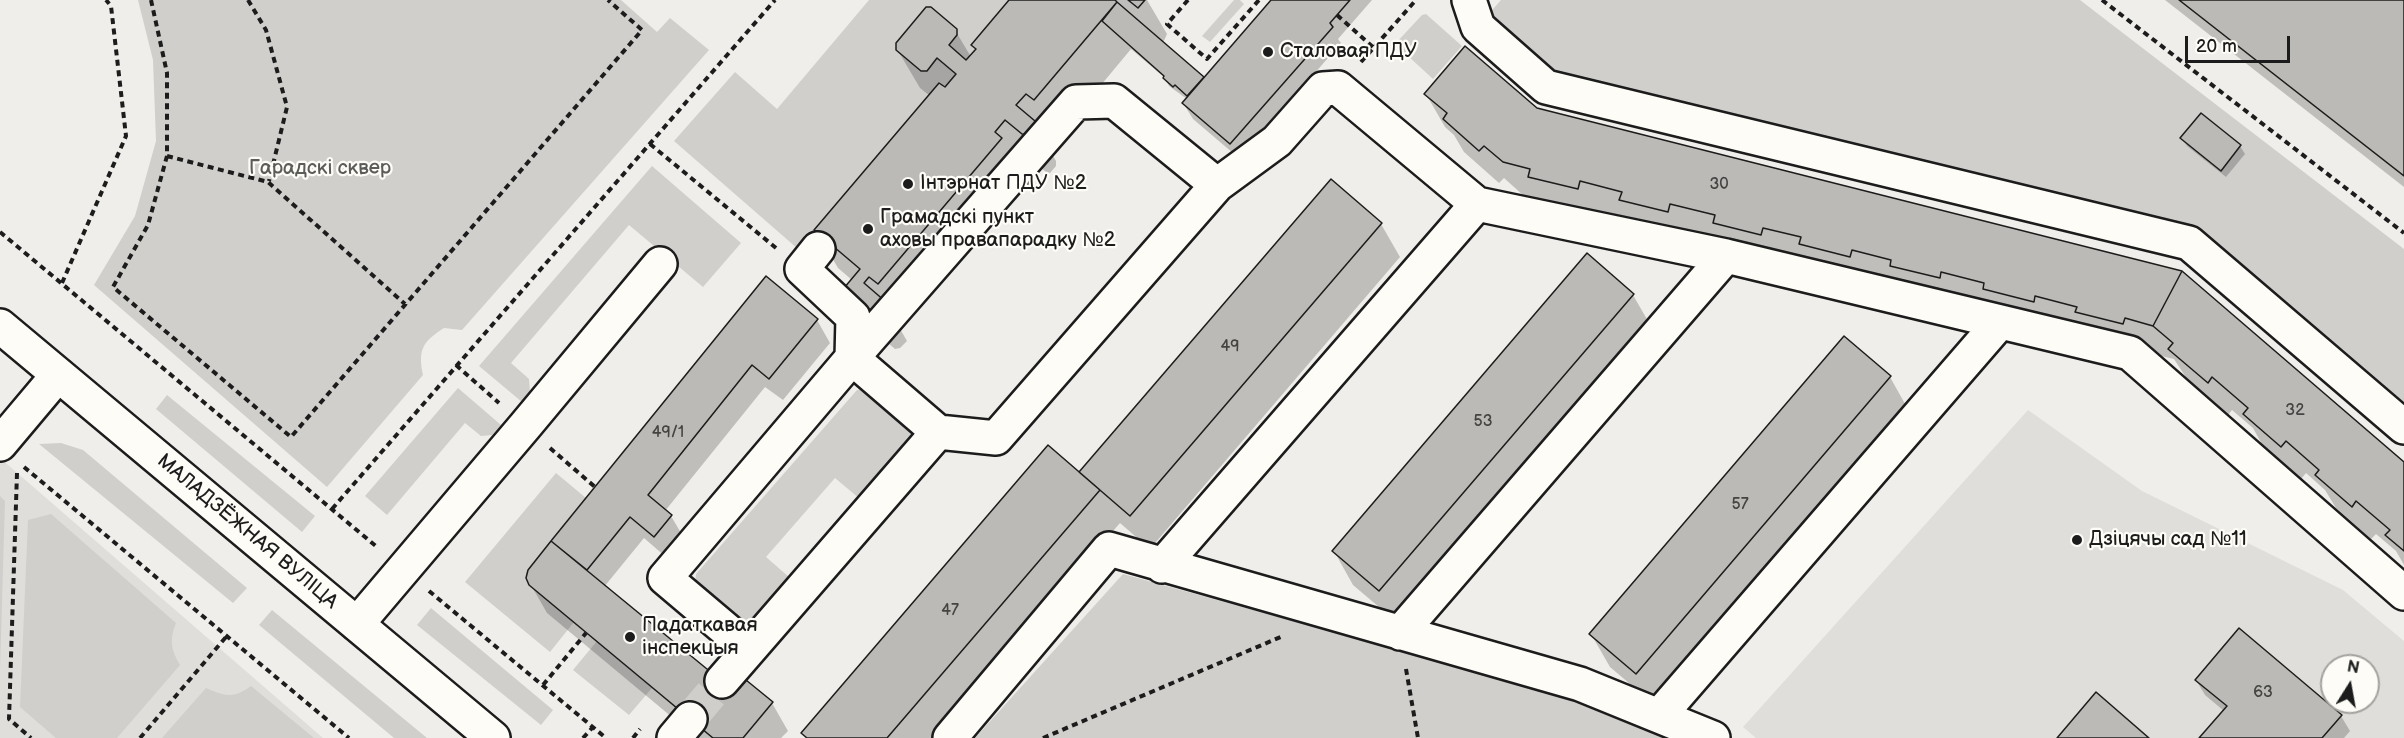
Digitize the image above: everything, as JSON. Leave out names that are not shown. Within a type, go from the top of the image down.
[{"type":"main road","points":[[1469,0],[1478,27],[1546,87],[2189,243],[2404,427]]},
{"type":"main road","points":[[852,358],[938,432],[996,438],[1217,185],[1277,141],[1323,89],[1338,88],[1477,204],[1726,256],[2130,353],[2404,593]]},
{"type":"main road","points":[[749,649],[664,578],[852,358],[1076,102],[1114,101],[1217,185]]},
{"type":"main road","points":[[1162,566],[1477,204]]},
{"type":"main road","points":[[1400,633],[1726,256]]},
{"type":"main road","points":[[810,259],[854,317],[852,358]]},
{"type":"main road","points":[[357,624],[660,264]]},
{"type":"main road","points":[[1659,716],[2000,322]]},
{"type":"main road","name":"МАЛАДЗЁЖНАЯ ВУЛІЦА","points":[[0,326],[493,738]]},
{"type":"main road","points":[[0,444],[58,375]]},
{"type":"main road","points":[[722,681],[938,432]]},
{"type":"main road","points":[[950,738],[1109,549],[1580,684],[1713,738]]},
{"type":"path","points":[[62,284],[126,136],[111,6],[106,0]]},
{"type":"path","points":[[151,0],[167,73],[167,156],[148,225],[113,287],[291,437],[642,30],[608,0]]},
{"type":"path","points":[[248,0],[266,30],[287,107],[268,182]]},
{"type":"path","points":[[332,509],[775,0]]},
{"type":"path","points":[[1188,0],[1167,24],[1207,59],[1259,0]]},
{"type":"path","points":[[1383,37],[1416,0]]},
{"type":"path","points":[[2102,0],[2404,233]]},
{"type":"path","points":[[1337,15],[1374,48]]},
{"type":"path","points":[[650,144],[810,259]]},
{"type":"path","points":[[167,156],[268,182],[405,304]]},
{"type":"path","points":[[0,232],[606,738]]},
{"type":"path","points":[[31,738],[9,719],[18,462],[349,738]]},
{"type":"path","points":[[572,467],[595,487]]},
{"type":"path","points":[[1043,738],[1336,614]]},
{"type":"path","points":[[543,685],[586,633]]},
{"type":"path","points":[[1400,633],[1418,738]]},
{"type":"path","points":[[141,738],[226,637]]},
{"type":"path","points":[[583,738],[593,726]]},
{"type":"shaded area","name":"Дзіцячы сад №11","points":[[2028,410],[2142,491],[2343,590],[2404,641],[2404,738],[1756,738],[1743,727]]},
{"type":"shaded area","points":[[0,458],[323,738],[0,738]]},
{"type":"green space","name":"Гарадскі сквер","points":[[138,0],[621,0],[657,32],[670,18],[709,50],[462,330],[444,328],[426,342],[421,359],[423,375],[327,487],[94,285],[135,216],[156,141],[153,60]]},
{"type":"green space","points":[[869,0],[1009,0],[971,44],[976,49],[966,60],[949,45],[957,35],[957,29],[931,7],[925,7],[896,43],[896,50],[921,71],[927,71],[937,58],[956,74],[945,87],[939,83],[798,249],[674,141],[735,72],[777,109]]},
{"type":"green space","points":[[1234,0],[1240,0],[1244,4],[1210,42],[1202,36]]},
{"type":"green space","points":[[1501,0],[2080,0],[2404,249],[2404,407],[2196,229],[1553,73],[1487,16]]},
{"type":"green space","points":[[1426,14],[1462,46],[1433,79],[1395,44],[1422,15]]},
{"type":"green space","points":[[652,166],[741,243],[703,287],[629,225],[511,363],[529,379],[530,392],[522,402],[479,366]]},
{"type":"green space","points":[[458,388],[501,425],[492,435],[481,436],[465,423],[387,515],[365,496]]},
{"type":"green space","points":[[874,388],[924,430],[860,499],[835,478],[766,557],[789,577],[790,589],[755,627],[744,627],[695,587],[696,574],[857,390]]},
{"type":"green space","points":[[167,395],[315,516],[302,532],[156,409]]},
{"type":"green space","points":[[61,443],[83,450],[247,588],[233,603],[39,444]]},
{"type":"green space","points":[[556,473],[586,498],[528,570],[529,585],[574,622],[550,652],[465,582]]},
{"type":"green space","points":[[0,496],[5,501],[0,670]]},
{"type":"green space","points":[[51,514],[176,623],[172,645],[180,665],[117,738],[56,738],[20,707],[28,520]]},
{"type":"green space","points":[[1123,574],[1580,700],[1669,738],[975,738]]},
{"type":"green space","points":[[431,608],[553,710],[541,725],[417,625]]},
{"type":"green space","points":[[272,610],[427,738],[394,738],[259,625]]},
{"type":"green space","points":[[597,641],[652,688],[629,715],[573,670]]},
{"type":"green space","points":[[251,686],[314,738],[162,738],[206,688],[229,695],[239,693]]},
{"type":"building","name":"Інтэрнат ПДУ №2","points":[[1009,0],[1115,0],[1117,2],[1034,100],[1026,94],[1016,105],[1035,121],[1035,127],[1028,135],[1022,134],[1005,120],[995,132],[1002,138],[878,284],[869,277],[864,283],[886,302],[872,311],[844,288],[860,269],[814,230],[939,83],[945,87],[956,74],[937,58],[927,71],[921,71],[896,50],[896,43],[926,7],[931,7],[957,29],[957,35],[949,45],[966,60],[976,49],[971,45]]},
{"type":"building","points":[[1128,0],[1145,0],[1138,8]]},
{"type":"building","name":"Сталовая ПДУ","points":[[1271,0],[1350,0],[1330,23],[1333,27],[1230,144],[1182,103]]},
{"type":"building","points":[[2179,0],[2404,0],[2404,176]]},
{"type":"building","points":[[1117,2],[1204,77],[1187,96],[1175,85],[1173,87],[1163,78],[1164,76],[1102,21]]},
{"type":"building","points":[[1465,46],[1537,108],[2182,271],[2153,326],[2125,318],[2123,324],[2075,312],[2077,307],[2035,296],[2034,302],[1983,289],[1984,283],[1941,272],[1940,278],[1890,266],[1891,260],[1852,250],[1850,257],[1799,244],[1801,237],[1763,228],[1761,235],[1713,223],[1715,215],[1670,204],[1668,212],[1619,200],[1622,192],[1580,181],[1578,189],[1528,177],[1530,169],[1503,162],[1484,146],[1479,151],[1443,119],[1447,113],[1424,94]]},
{"type":"building","points":[[2201,113],[2241,145],[2221,171],[2180,138]]},
{"type":"building","points":[[1331,179],[1382,223],[1130,516],[1079,472]]},
{"type":"building","points":[[1587,253],[1634,294],[1379,591],[1332,551]]},
{"type":"building","points":[[2182,271],[2404,462],[2404,551],[2385,535],[2390,530],[2356,501],[2352,507],[2315,475],[2319,470],[2286,441],[2281,447],[2243,414],[2248,408],[2212,377],[2208,383],[2168,349],[2173,343],[2153,326]]},
{"type":"building","points":[[766,276],[818,319],[769,379],[752,365],[648,495],[672,515],[654,537],[630,517],[587,570],[551,541]]},
{"type":"building","points":[[1844,336],[1891,376],[1636,674],[1589,634]]},
{"type":"building","points":[[1048,445],[1100,490],[887,738],[807,738],[801,733]]},
{"type":"building","name":"Падаткавая інспекцыя","points":[[551,541],[735,692],[746,680],[773,702],[743,738],[713,738],[529,585],[526,578],[528,570]]},
{"type":"building","points":[[2239,628],[2320,696],[2320,714],[2342,715],[2322,738],[2199,738],[2227,706],[2195,680]]},
{"type":"building","points":[[2096,692],[2149,738],[2057,738]]},
{"type":"tunnel","points":[[690,719],[722,681]]},
{"type":"place","name":"Сталовая ПДУ","points":[[1268,52]]},
{"type":"place","name":"Інтэрнат ПДУ №2","points":[[908,184]]},
{"type":"place","name":"Грамадскі пункт аховы правапарадку №2","points":[[868,229]]},
{"type":"place","name":"Дзіцячы сад №11","points":[[2077,540]]},
{"type":"place","name":"Падаткавая інспекцыя","points":[[630,637]]}]
